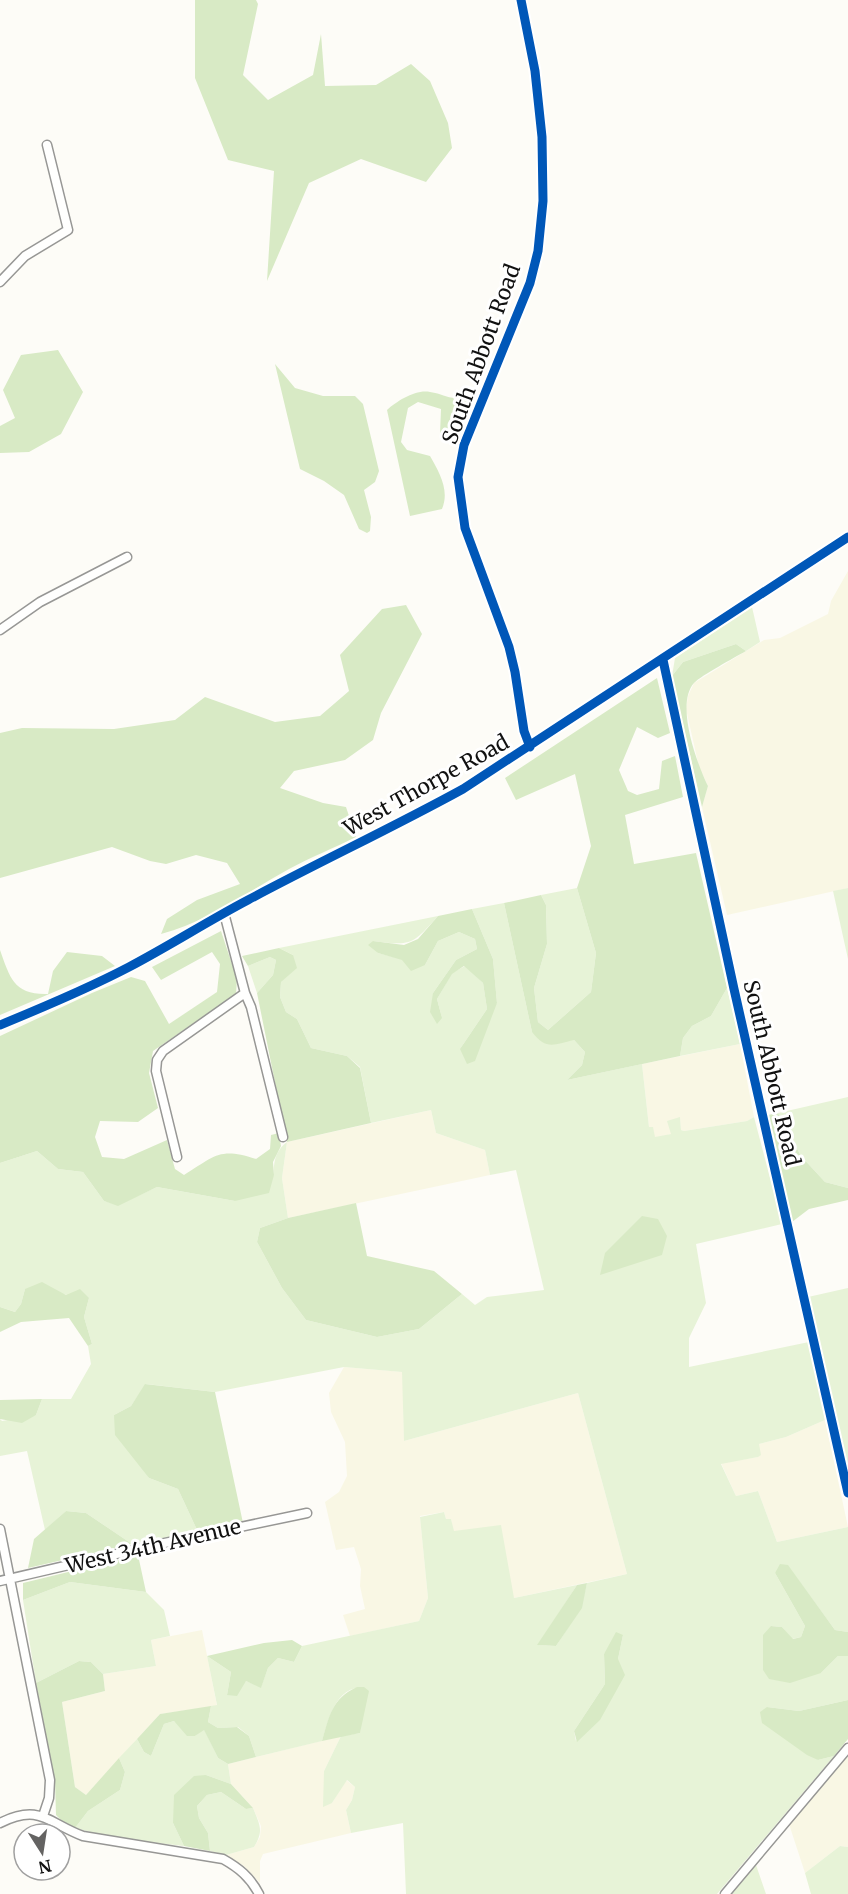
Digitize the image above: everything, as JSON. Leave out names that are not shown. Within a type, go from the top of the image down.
[{"type":"street","name":"South Abbott Road","points":[[521,0],[535,71],[542,136],[543,201],[538,251],[530,283],[464,445],[458,477],[465,528],[509,647],[524,731],[530,747]]},
{"type":"street","points":[[0,282],[25,256],[68,230],[47,145]]},
{"type":"street","name":"West Thorpe Road","points":[[0,1025],[73,995],[119,972],[312,866],[399,824],[463,789],[848,537]]},
{"type":"street","points":[[0,630],[40,602],[127,557]]},
{"type":"street","name":"South Abbott Road","points":[[663,660],[734,989],[848,1493]]},
{"type":"street","points":[[224,913],[245,993],[251,1007],[283,1137]]},
{"type":"street","points":[[177,1156],[156,1071],[157,1060],[162,1051],[245,993]]},
{"type":"street","name":"West 34th Avenue","points":[[0,1581],[307,1513]]},
{"type":"street","points":[[0,1529],[50,1780],[49,1798],[43,1816]]},
{"type":"street","points":[[725,1894],[848,1748]]},
{"type":"street","points":[[0,1823],[19,1815],[43,1816],[66,1830],[83,1836],[223,1859],[240,1868],[259,1894]]},
{"type":"shaded area","points":[[848,571],[848,888],[727,915],[702,807],[708,786],[699,767],[686,709],[688,696],[694,683],[764,640],[780,638],[828,614],[831,601]]},
{"type":"shaded area","points":[[740,1044],[754,1117],[747,1121],[684,1131],[681,1130],[680,1118],[671,1134],[655,1138],[649,1127],[642,1064]]},
{"type":"shaded area","points":[[431,1110],[436,1133],[485,1150],[490,1175],[288,1218],[282,1178],[287,1142]]},
{"type":"shaded area","points":[[344,1367],[403,1372],[404,1441],[578,1393],[627,1574],[514,1598],[453,1532],[451,1519],[446,1519],[444,1512],[420,1516],[428,1598],[419,1621],[350,1636],[343,1615],[365,1609],[360,1586],[361,1569],[354,1547],[336,1550],[325,1502],[339,1492],[347,1476],[345,1442],[331,1412],[329,1393]]},
{"type":"shaded area","points":[[825,1420],[848,1527],[777,1542],[758,1491],[736,1496],[721,1463],[758,1457],[759,1444],[786,1437]]},
{"type":"shaded area","points":[[202,1630],[217,1706],[160,1714],[86,1795],[75,1787],[62,1702],[105,1691],[103,1674],[156,1666],[151,1640]]},
{"type":"shaded area","points":[[341,1736],[324,1771],[332,1803],[346,1780],[355,1787],[352,1800],[346,1810],[351,1833],[263,1854],[260,1861],[260,1883],[244,1866],[226,1855],[254,1847],[260,1837],[261,1826],[253,1808],[231,1784],[228,1764]]},
{"type":"shaded area","points":[[848,1754],[848,1847],[840,1846],[805,1873],[789,1824]]},
{"type":"green space","points":[[195,0],[256,0],[258,4],[243,75],[268,100],[313,75],[321,34],[325,86],[376,85],[411,64],[430,81],[448,123],[452,148],[426,182],[361,159],[309,183],[267,281],[274,171],[228,160],[195,78]]},
{"type":"green space","points":[[58,350],[83,392],[61,434],[29,452],[0,453],[0,426],[15,418],[3,390],[21,355]]},
{"type":"green space","points":[[275,364],[295,388],[323,396],[355,396],[363,404],[379,471],[375,482],[364,490],[371,517],[370,531],[367,533],[359,529],[344,495],[324,481],[300,469]]},
{"type":"green space","points":[[469,388],[478,389],[457,441],[444,442],[440,434],[441,409],[418,402],[408,408],[401,442],[407,450],[430,456],[442,481],[445,495],[442,509],[410,516],[387,410],[401,400],[419,392],[430,392],[454,398]]},
{"type":"green space","points":[[406,605],[422,634],[381,713],[373,740],[345,760],[294,771],[280,788],[323,803],[346,807],[356,837],[306,860],[195,922],[161,934],[167,919],[197,900],[240,884],[227,863],[196,855],[166,864],[150,861],[112,847],[0,878],[0,733],[22,728],[114,729],[175,720],[205,697],[275,722],[320,716],[349,691],[340,655],[382,609]]},
{"type":"green space","points":[[752,607],[760,642],[746,651],[736,644],[683,662],[672,676],[675,658]]},
{"type":"green space","points":[[736,644],[746,651],[698,680],[689,693],[687,719],[690,734],[698,764],[708,786],[702,807],[672,676],[683,662]]},
{"type":"green space","points":[[657,678],[670,733],[658,738],[637,727],[619,770],[628,791],[637,795],[659,789],[662,761],[675,756],[683,797],[625,815],[634,864],[696,853],[727,988],[711,1016],[692,1026],[683,1038],[680,1056],[567,1080],[582,1065],[585,1052],[574,1040],[550,1045],[542,1042],[532,1032],[504,903],[541,895],[546,905],[547,944],[534,988],[538,1022],[548,1030],[591,992],[596,953],[577,888],[591,846],[575,774],[516,800],[505,778]]},
{"type":"green space","points":[[577,888],[596,953],[591,992],[548,1030],[538,1022],[534,988],[547,944],[546,905],[541,895]]},
{"type":"green space","points":[[848,888],[848,959],[833,891]]},
{"type":"green space","points":[[504,903],[532,1032],[574,1040],[585,1052],[582,1065],[567,1080],[642,1064],[649,1127],[653,1127],[655,1137],[671,1134],[667,1121],[680,1117],[681,1130],[684,1131],[747,1121],[754,1117],[782,1224],[696,1244],[706,1303],[689,1338],[689,1367],[809,1342],[825,1420],[786,1437],[759,1444],[761,1455],[758,1457],[721,1464],[736,1496],[758,1491],[777,1542],[848,1527],[848,1632],[835,1630],[788,1566],[775,1573],[805,1626],[801,1637],[792,1639],[782,1627],[771,1626],[821,1673],[838,1656],[848,1655],[848,1700],[799,1711],[767,1707],[818,1760],[834,1756],[717,1894],[406,1894],[403,1823],[351,1833],[346,1810],[352,1800],[355,1787],[347,1780],[332,1803],[323,1807],[324,1771],[341,1736],[360,1733],[364,1687],[354,1688],[340,1698],[331,1714],[322,1741],[256,1757],[249,1736],[238,1727],[218,1728],[208,1722],[211,1706],[217,1705],[207,1656],[231,1672],[227,1695],[246,1681],[261,1687],[268,1668],[278,1658],[294,1662],[302,1646],[419,1621],[428,1598],[420,1517],[444,1512],[446,1519],[451,1519],[454,1531],[501,1525],[514,1598],[577,1585],[538,1645],[556,1646],[581,1608],[587,1583],[627,1574],[578,1393],[404,1441],[402,1372],[344,1367],[215,1392],[146,1384],[131,1406],[114,1415],[149,1478],[178,1489],[198,1532],[132,1544],[86,1513],[66,1511],[45,1530],[27,1451],[0,1456],[0,1419],[2,1421],[36,1415],[42,1399],[71,1399],[91,1364],[88,1346],[92,1344],[84,1317],[89,1298],[25,1289],[21,1304],[15,1312],[0,1307],[0,1163],[37,1151],[58,1169],[83,1172],[104,1201],[118,1205],[157,1187],[235,1201],[274,1175],[276,1157],[287,1142],[282,1178],[288,1218],[260,1228],[257,1242],[282,1288],[306,1320],[377,1337],[419,1329],[462,1294],[475,1305],[487,1297],[544,1290],[516,1170],[490,1175],[485,1150],[436,1133],[431,1110],[371,1123],[360,1067],[347,1056],[311,1048],[297,1019],[286,1012],[280,997],[281,982],[293,955],[279,948],[438,916],[422,933],[410,941],[396,943],[373,941],[378,953],[425,965],[438,941],[459,932],[475,939],[477,949],[456,960],[433,993],[442,1018],[437,999],[452,973],[465,966],[483,983],[487,1009],[460,1049],[497,1003],[493,959],[472,909]],"holes":[[[623,1635],[618,1659],[576,1741],[574,1731],[605,1684],[604,1654]]]},
{"type":"green space","points":[[472,909],[493,959],[497,1003],[475,1061],[467,1064],[460,1049],[487,1009],[483,983],[464,966],[452,974],[437,999],[442,1018],[437,1024],[430,1012],[433,993],[456,960],[477,949],[475,939],[459,932],[438,941],[425,965],[411,971],[402,960],[378,953],[368,945],[373,941],[404,945],[418,939],[438,916]]},
{"type":"green space","points":[[221,931],[237,979],[236,994],[153,1051],[149,1073],[158,1108],[138,1122],[100,1121],[95,1137],[102,1157],[124,1159],[167,1140],[175,1169],[184,1175],[218,1155],[244,1155],[256,1159],[270,1149],[271,1135],[279,1133],[281,1146],[273,1162],[274,1175],[269,1193],[235,1201],[157,1187],[118,1206],[104,1201],[83,1172],[58,1169],[37,1151],[0,1163],[0,1036],[131,977],[145,981],[169,1024],[217,992],[220,964],[212,952],[161,980],[152,967]]},
{"type":"green space","points":[[279,948],[293,955],[297,968],[281,982],[280,997],[286,1012],[297,1019],[311,1048],[347,1056],[360,1068],[371,1123],[287,1142],[257,993],[273,975],[276,960],[270,957],[248,966],[242,956]]},
{"type":"green space","points":[[0,950],[15,983],[37,994],[48,994],[53,971],[67,952],[102,956],[115,966],[0,1015]]},
{"type":"green space","points":[[270,957],[276,960],[273,975],[257,993],[248,966]]},
{"type":"green space","points":[[727,988],[740,1044],[680,1056],[683,1038],[692,1026],[711,1016]]},
{"type":"green space","points":[[848,1097],[848,1188],[825,1182],[801,1156],[778,1113]]},
{"type":"green space","points":[[778,1113],[801,1156],[825,1182],[848,1188],[848,1200],[809,1209],[792,1222],[768,1115]]},
{"type":"green space","points":[[356,1203],[367,1256],[434,1271],[462,1294],[419,1329],[377,1337],[306,1320],[282,1288],[257,1242],[260,1228],[288,1218]]},
{"type":"green space","points":[[642,1216],[658,1219],[667,1236],[662,1255],[600,1275],[605,1253]]},
{"type":"green space","points":[[42,1282],[66,1295],[80,1289],[89,1298],[84,1317],[92,1344],[88,1346],[69,1318],[21,1322],[0,1332],[0,1307],[15,1312],[21,1304],[25,1289]]},
{"type":"green space","points":[[848,1288],[848,1471],[808,1297]]},
{"type":"green space","points":[[145,1384],[215,1392],[243,1523],[198,1532],[178,1489],[149,1478],[115,1435],[114,1415],[131,1406]]},
{"type":"green space","points":[[42,1399],[36,1415],[22,1423],[0,1419],[0,1400]]},
{"type":"green space","points":[[66,1511],[86,1513],[132,1544],[28,1568],[34,1539]]},
{"type":"green space","points":[[138,1555],[146,1592],[70,1582],[23,1600],[23,1583]]},
{"type":"green space","points":[[780,1564],[788,1565],[835,1630],[848,1632],[848,1656],[838,1656],[821,1673],[790,1683],[769,1679],[763,1670],[763,1635],[771,1626],[782,1627],[793,1639],[801,1637],[805,1626],[775,1573]]},
{"type":"green space","points":[[70,1582],[146,1592],[164,1610],[170,1636],[151,1640],[156,1666],[103,1674],[91,1662],[79,1661],[36,1683],[23,1600]]},
{"type":"green space","points":[[587,1583],[582,1608],[556,1646],[537,1645],[577,1585]]},
{"type":"green space","points":[[616,1632],[623,1635],[618,1659],[625,1675],[600,1720],[577,1742],[574,1731],[605,1684],[604,1654]]},
{"type":"green space","points":[[292,1640],[302,1646],[294,1662],[278,1658],[268,1668],[261,1688],[246,1681],[237,1696],[227,1695],[231,1672],[207,1656],[264,1643]]},
{"type":"green space","points":[[79,1661],[91,1662],[103,1674],[105,1691],[62,1702],[75,1787],[86,1795],[119,1758],[125,1772],[120,1790],[88,1811],[75,1828],[72,1827],[72,1822],[63,1822],[56,1815],[55,1781],[36,1683]]},
{"type":"green space","points":[[357,1687],[364,1687],[369,1691],[360,1733],[322,1741],[333,1709],[342,1697]]},
{"type":"green space","points":[[848,1700],[848,1739],[834,1756],[818,1760],[807,1755],[762,1723],[760,1712],[767,1707],[799,1711]]},
{"type":"green space","points":[[211,1706],[208,1722],[218,1728],[237,1727],[249,1736],[256,1757],[228,1764],[218,1758],[204,1730],[195,1736],[187,1736],[174,1721],[164,1724],[151,1756],[144,1752],[137,1739],[160,1714]]},
{"type":"green space","points":[[174,1721],[195,1736],[204,1729],[218,1758],[228,1764],[231,1784],[206,1775],[173,1823],[184,1846],[114,1838],[75,1828],[88,1811],[120,1790],[125,1772],[119,1758],[137,1739],[144,1752],[151,1756],[164,1724]]},
{"type":"green space","points":[[206,1775],[231,1784],[253,1808],[246,1809],[221,1792],[207,1795],[197,1806],[199,1818],[208,1833],[210,1851],[184,1846],[173,1823],[174,1795],[194,1776]]},
{"type":"green space","points":[[221,1792],[246,1809],[253,1808],[260,1828],[254,1847],[226,1855],[210,1851],[208,1833],[199,1818],[197,1806],[207,1795]]},
{"type":"green space","points":[[840,1846],[848,1847],[848,1894],[811,1894],[805,1873]]},
{"type":"green space","points":[[756,1865],[766,1894],[732,1894]]},
{"type":"cycle path","points":[[521,0],[535,71],[542,137],[543,201],[538,251],[530,283],[464,445],[458,477],[465,528],[509,647],[524,731],[530,747]]},
{"type":"cycle path","points":[[0,1025],[113,975],[248,900],[463,789],[848,537]]},
{"type":"cycle path","points":[[663,660],[734,989],[848,1493]]}]
